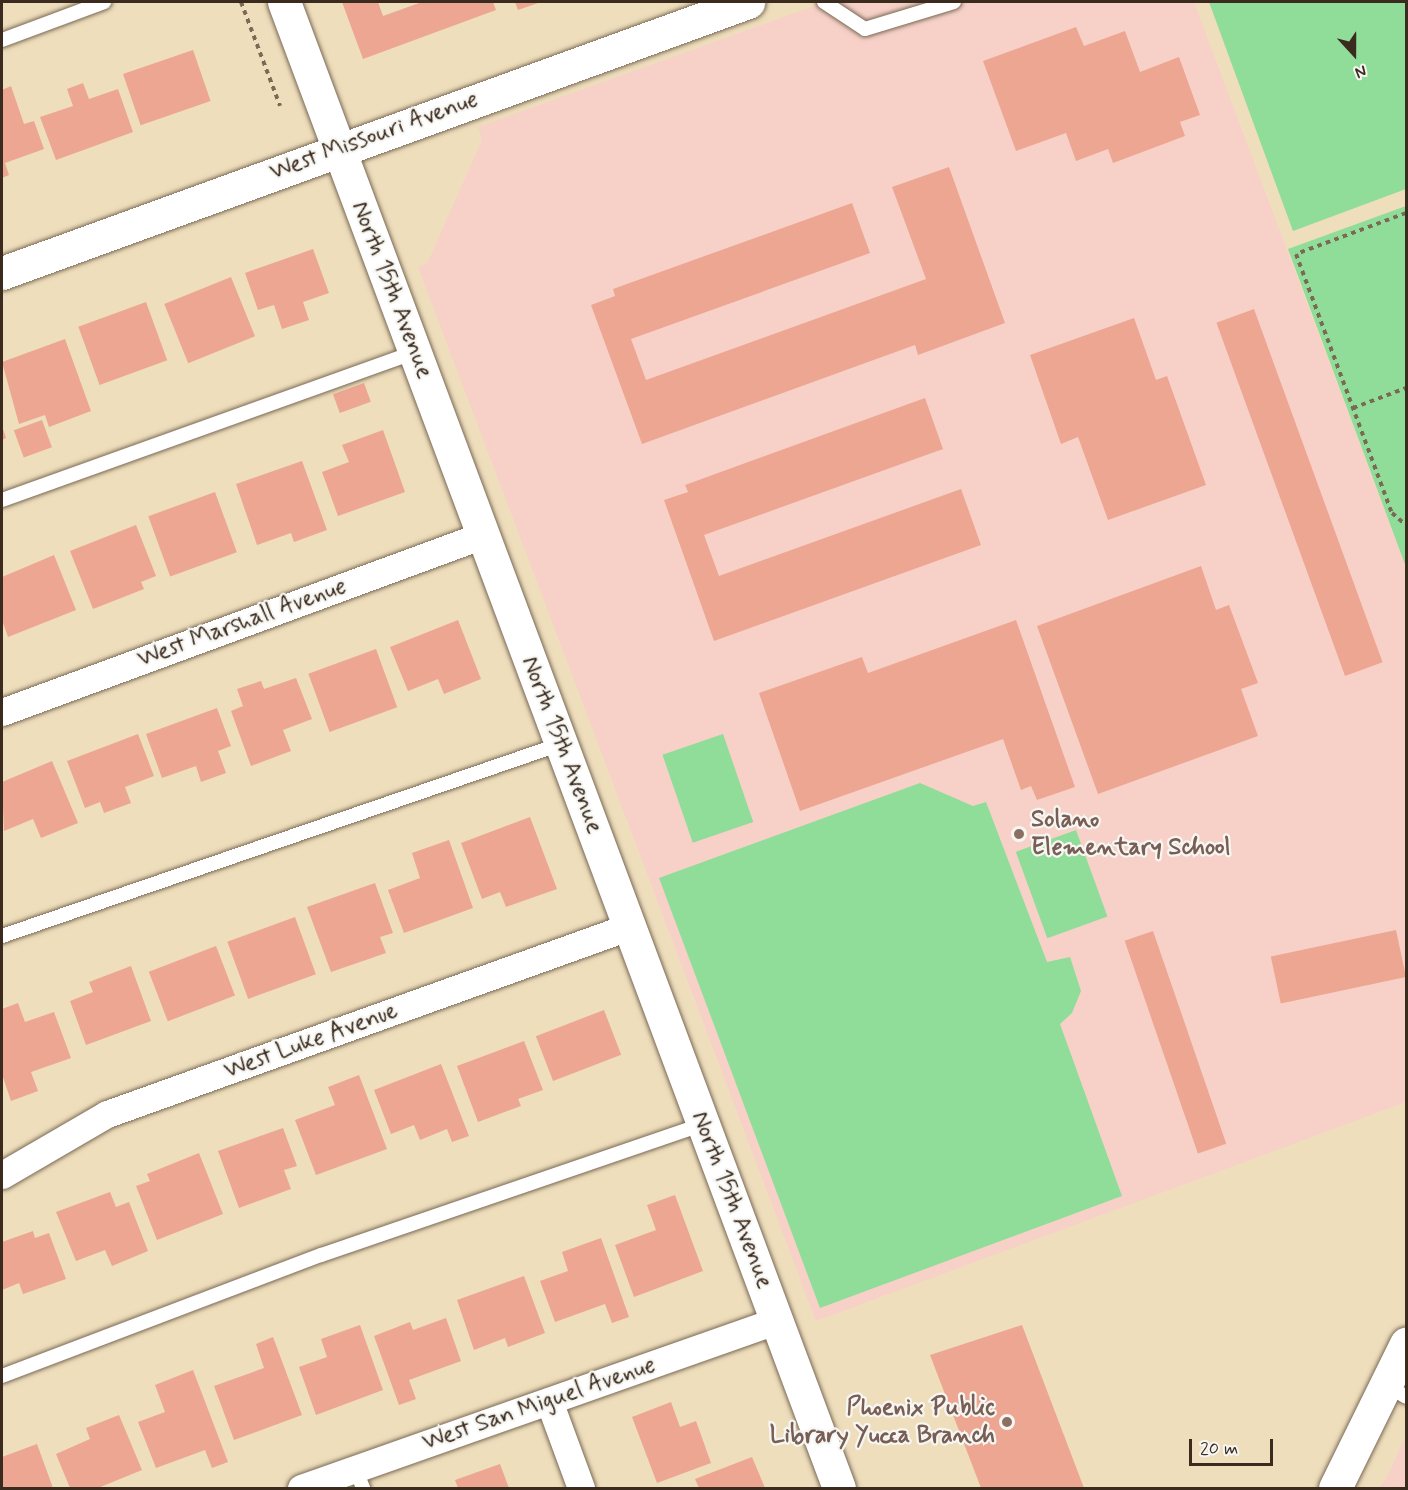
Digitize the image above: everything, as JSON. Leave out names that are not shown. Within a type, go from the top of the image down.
[{"type":"street","name":"North 15th Avenue","points":[[284,2],[840,1488]]},
{"type":"street","name":"West Missouri Avenue","points":[[2,273],[339,148],[748,2]]},
{"type":"street","name":"West Marshall Avenue","points":[[2,712],[483,535]]},
{"type":"street","name":"West Luke Avenue","points":[[2,1175],[107,1114],[631,926]]},
{"type":"street","name":"West San Miguel Avenue","points":[[301,1488],[359,1478],[549,1401],[778,1320]]},
{"type":"street","points":[[1335,1488],[1397,1391],[1407,1344]]},
{"type":"street","points":[[549,1401],[581,1488]]},
{"type":"lane","points":[[2,40],[104,2]]},
{"type":"lane","points":[[824,2],[865,29],[954,2]]},
{"type":"lane","points":[[2,500],[415,352]]},
{"type":"lane","points":[[2,936],[562,744]]},
{"type":"lane","points":[[2,1376],[321,1256],[703,1124]]},
{"type":"path","points":[[241,2],[280,106]]},
{"type":"path","points":[[1407,213],[1296,254],[1392,513],[1404,516],[1407,525]]},
{"type":"path","points":[[1353,408],[1407,388]]},
{"type":"shaded area","name":"Solano Elementary School","points":[[825,2],[1194,2],[1406,567],[1406,1102],[816,1321],[418,267],[427,264],[482,140],[478,127]]},
{"type":"shaded area","points":[[1406,1435],[1406,1488],[1379,1488],[1386,1479]]},
{"type":"green space","points":[[1209,2],[1406,2],[1406,189],[1293,231]]},
{"type":"green space","points":[[1406,206],[1406,567],[1288,249]]},
{"type":"green space","points":[[723,734],[753,822],[693,843],[662,755]]},
{"type":"green space","points":[[920,783],[973,806],[986,802],[1047,962],[1070,957],[1081,991],[1072,1013],[1060,1024],[1122,1196],[820,1308],[659,878]]},
{"type":"green space","points":[[1076,830],[1107,916],[1047,938],[1016,852]]},
{"type":"building","points":[[342,2],[378,2],[383,16],[422,2],[493,2],[496,10],[363,59]]},
{"type":"building","points":[[515,2],[541,2],[518,10]]},
{"type":"building","points":[[1076,27],[1084,46],[1125,31],[1140,72],[1179,57],[1200,115],[1180,122],[1185,136],[1113,163],[1108,149],[1076,161],[1066,133],[1016,151],[983,61]]},
{"type":"building","points":[[193,50],[211,101],[141,125],[123,74]]},
{"type":"building","points":[[83,83],[89,99],[118,89],[133,132],[56,160],[40,117],[73,106],[67,89]]},
{"type":"building","points":[[11,86],[24,124],[34,121],[44,149],[5,163],[9,175],[2,178],[2,90]]},
{"type":"building","points":[[949,167],[1005,323],[918,355],[915,345],[642,444],[591,305],[615,296],[613,289],[852,203],[870,253],[631,339],[646,380],[926,279],[892,187]]},
{"type":"building","points":[[313,249],[329,293],[303,302],[309,320],[282,329],[274,305],[258,310],[245,273]]},
{"type":"building","points":[[231,277],[255,336],[188,363],[164,304]]},
{"type":"building","points":[[146,302],[167,360],[100,385],[78,327]]},
{"type":"building","points":[[1254,309],[1383,662],[1345,676],[1216,323]]},
{"type":"building","points":[[1134,318],[1156,380],[1167,376],[1206,485],[1108,520],[1078,437],[1061,444],[1030,355]]},
{"type":"building","points":[[65,339],[91,411],[49,427],[45,415],[19,424],[2,362]]},
{"type":"building","points":[[364,383],[371,402],[340,413],[333,394]]},
{"type":"building","points":[[925,398],[943,449],[704,535],[719,576],[961,489],[981,545],[714,641],[664,500],[688,492],[685,485]]},
{"type":"building","points":[[42,420],[52,447],[24,458],[14,430]]},
{"type":"building","points":[[2,426],[6,438],[2,440]]},
{"type":"building","points":[[383,430],[405,492],[338,516],[322,472],[349,462],[342,445]]},
{"type":"building","points":[[302,461],[327,530],[294,542],[291,533],[257,545],[236,484]]},
{"type":"building","points":[[215,492],[237,552],[170,576],[148,516]]},
{"type":"building","points":[[136,525],[156,576],[141,582],[144,589],[93,609],[70,551]]},
{"type":"building","points":[[54,555],[76,610],[8,637],[2,620],[2,577]]},
{"type":"building","points":[[1201,566],[1216,610],[1229,605],[1258,683],[1241,689],[1258,736],[1098,794],[1037,626]]},
{"type":"building","points":[[458,620],[481,679],[444,694],[438,679],[408,691],[390,647]]},
{"type":"building","points":[[1016,620],[1075,787],[1037,800],[1031,786],[1021,790],[1003,739],[800,811],[759,693],[862,657],[868,673]]},
{"type":"building","points":[[376,649],[397,707],[330,732],[308,674]]},
{"type":"building","points":[[296,678],[312,719],[283,730],[291,751],[251,766],[231,711],[243,706],[237,689],[261,681],[264,689]]},
{"type":"building","points":[[217,708],[231,746],[218,751],[226,773],[201,782],[196,766],[162,778],[146,734]]},
{"type":"building","points":[[138,734],[154,776],[125,787],[131,803],[104,813],[100,802],[85,808],[67,761]]},
{"type":"building","points":[[52,761],[78,823],[41,838],[33,819],[4,831],[2,782]]},
{"type":"building","points":[[530,817],[557,889],[506,907],[500,892],[482,899],[461,843]]},
{"type":"building","points":[[449,840],[473,908],[404,933],[388,890],[420,878],[412,853]]},
{"type":"building","points":[[375,883],[393,933],[380,937],[386,953],[331,972],[307,907]]},
{"type":"building","points":[[295,917],[316,974],[248,999],[227,942]]},
{"type":"building","points":[[1396,930],[1406,977],[1281,1004],[1271,957]]},
{"type":"building","points":[[1153,931],[1226,1144],[1198,1154],[1125,941]]},
{"type":"building","points":[[216,946],[235,995],[168,1021],[149,972]]},
{"type":"building","points":[[131,966],[151,1021],[86,1045],[70,1001],[93,992],[89,982]]},
{"type":"building","points":[[18,1003],[25,1022],[54,1012],[71,1058],[31,1072],[38,1091],[11,1101],[2,1074],[2,1009]]},
{"type":"building","points":[[604,1010],[621,1055],[553,1081],[536,1036]]},
{"type":"building","points":[[524,1041],[543,1090],[518,1099],[521,1106],[478,1122],[457,1066]]},
{"type":"building","points":[[441,1064],[469,1136],[452,1142],[447,1129],[420,1140],[414,1125],[391,1134],[374,1090]]},
{"type":"building","points":[[359,1075],[387,1149],[316,1175],[295,1120],[335,1105],[328,1087]]},
{"type":"building","points":[[283,1128],[297,1166],[284,1170],[291,1189],[239,1208],[218,1151]]},
{"type":"building","points":[[199,1153],[223,1214],[157,1240],[136,1186],[150,1181],[147,1174]]},
{"type":"building","points":[[110,1192],[116,1207],[129,1202],[148,1251],[112,1266],[105,1250],[76,1261],[56,1212]]},
{"type":"building","points":[[675,1195],[703,1271],[634,1297],[615,1245],[656,1230],[647,1205]]},
{"type":"building","points":[[33,1231],[35,1238],[49,1233],[66,1279],[23,1294],[19,1283],[2,1290],[2,1242]]},
{"type":"building","points":[[601,1238],[629,1317],[612,1323],[605,1304],[555,1322],[540,1281],[568,1271],[562,1252]]},
{"type":"building","points":[[524,1276],[545,1333],[508,1347],[505,1338],[474,1350],[457,1300]]},
{"type":"building","points":[[446,1318],[461,1361],[409,1380],[416,1399],[399,1405],[374,1336],[410,1322],[413,1330]]},
{"type":"building","points":[[360,1325],[383,1390],[316,1415],[299,1367],[327,1357],[321,1339]]},
{"type":"building","name":"Phoenix Public Library Yucca Branch","points":[[1022,1325],[1084,1488],[981,1488],[930,1355]]},
{"type":"building","points":[[273,1337],[302,1415],[234,1440],[214,1386],[264,1368],[256,1344]]},
{"type":"building","points":[[193,1370],[228,1462],[212,1468],[205,1450],[156,1468],[138,1422],[165,1412],[155,1385]]},
{"type":"building","points":[[671,1402],[680,1427],[696,1421],[711,1463],[657,1483],[632,1417]]},
{"type":"building","points":[[119,1415],[142,1470],[98,1488],[70,1488],[56,1454],[90,1439],[86,1428]]},
{"type":"building","points":[[37,1444],[53,1488],[2,1488],[2,1457]]},
{"type":"building","points":[[752,1457],[765,1488],[699,1488],[695,1479]]},
{"type":"building","points":[[500,1464],[509,1488],[458,1488],[455,1480]]},
{"type":"place","name":"Solano Elementary School","points":[[1019,834]]},
{"type":"place","name":"Phoenix Public Library Yucca Branch","points":[[1007,1422]]}]
